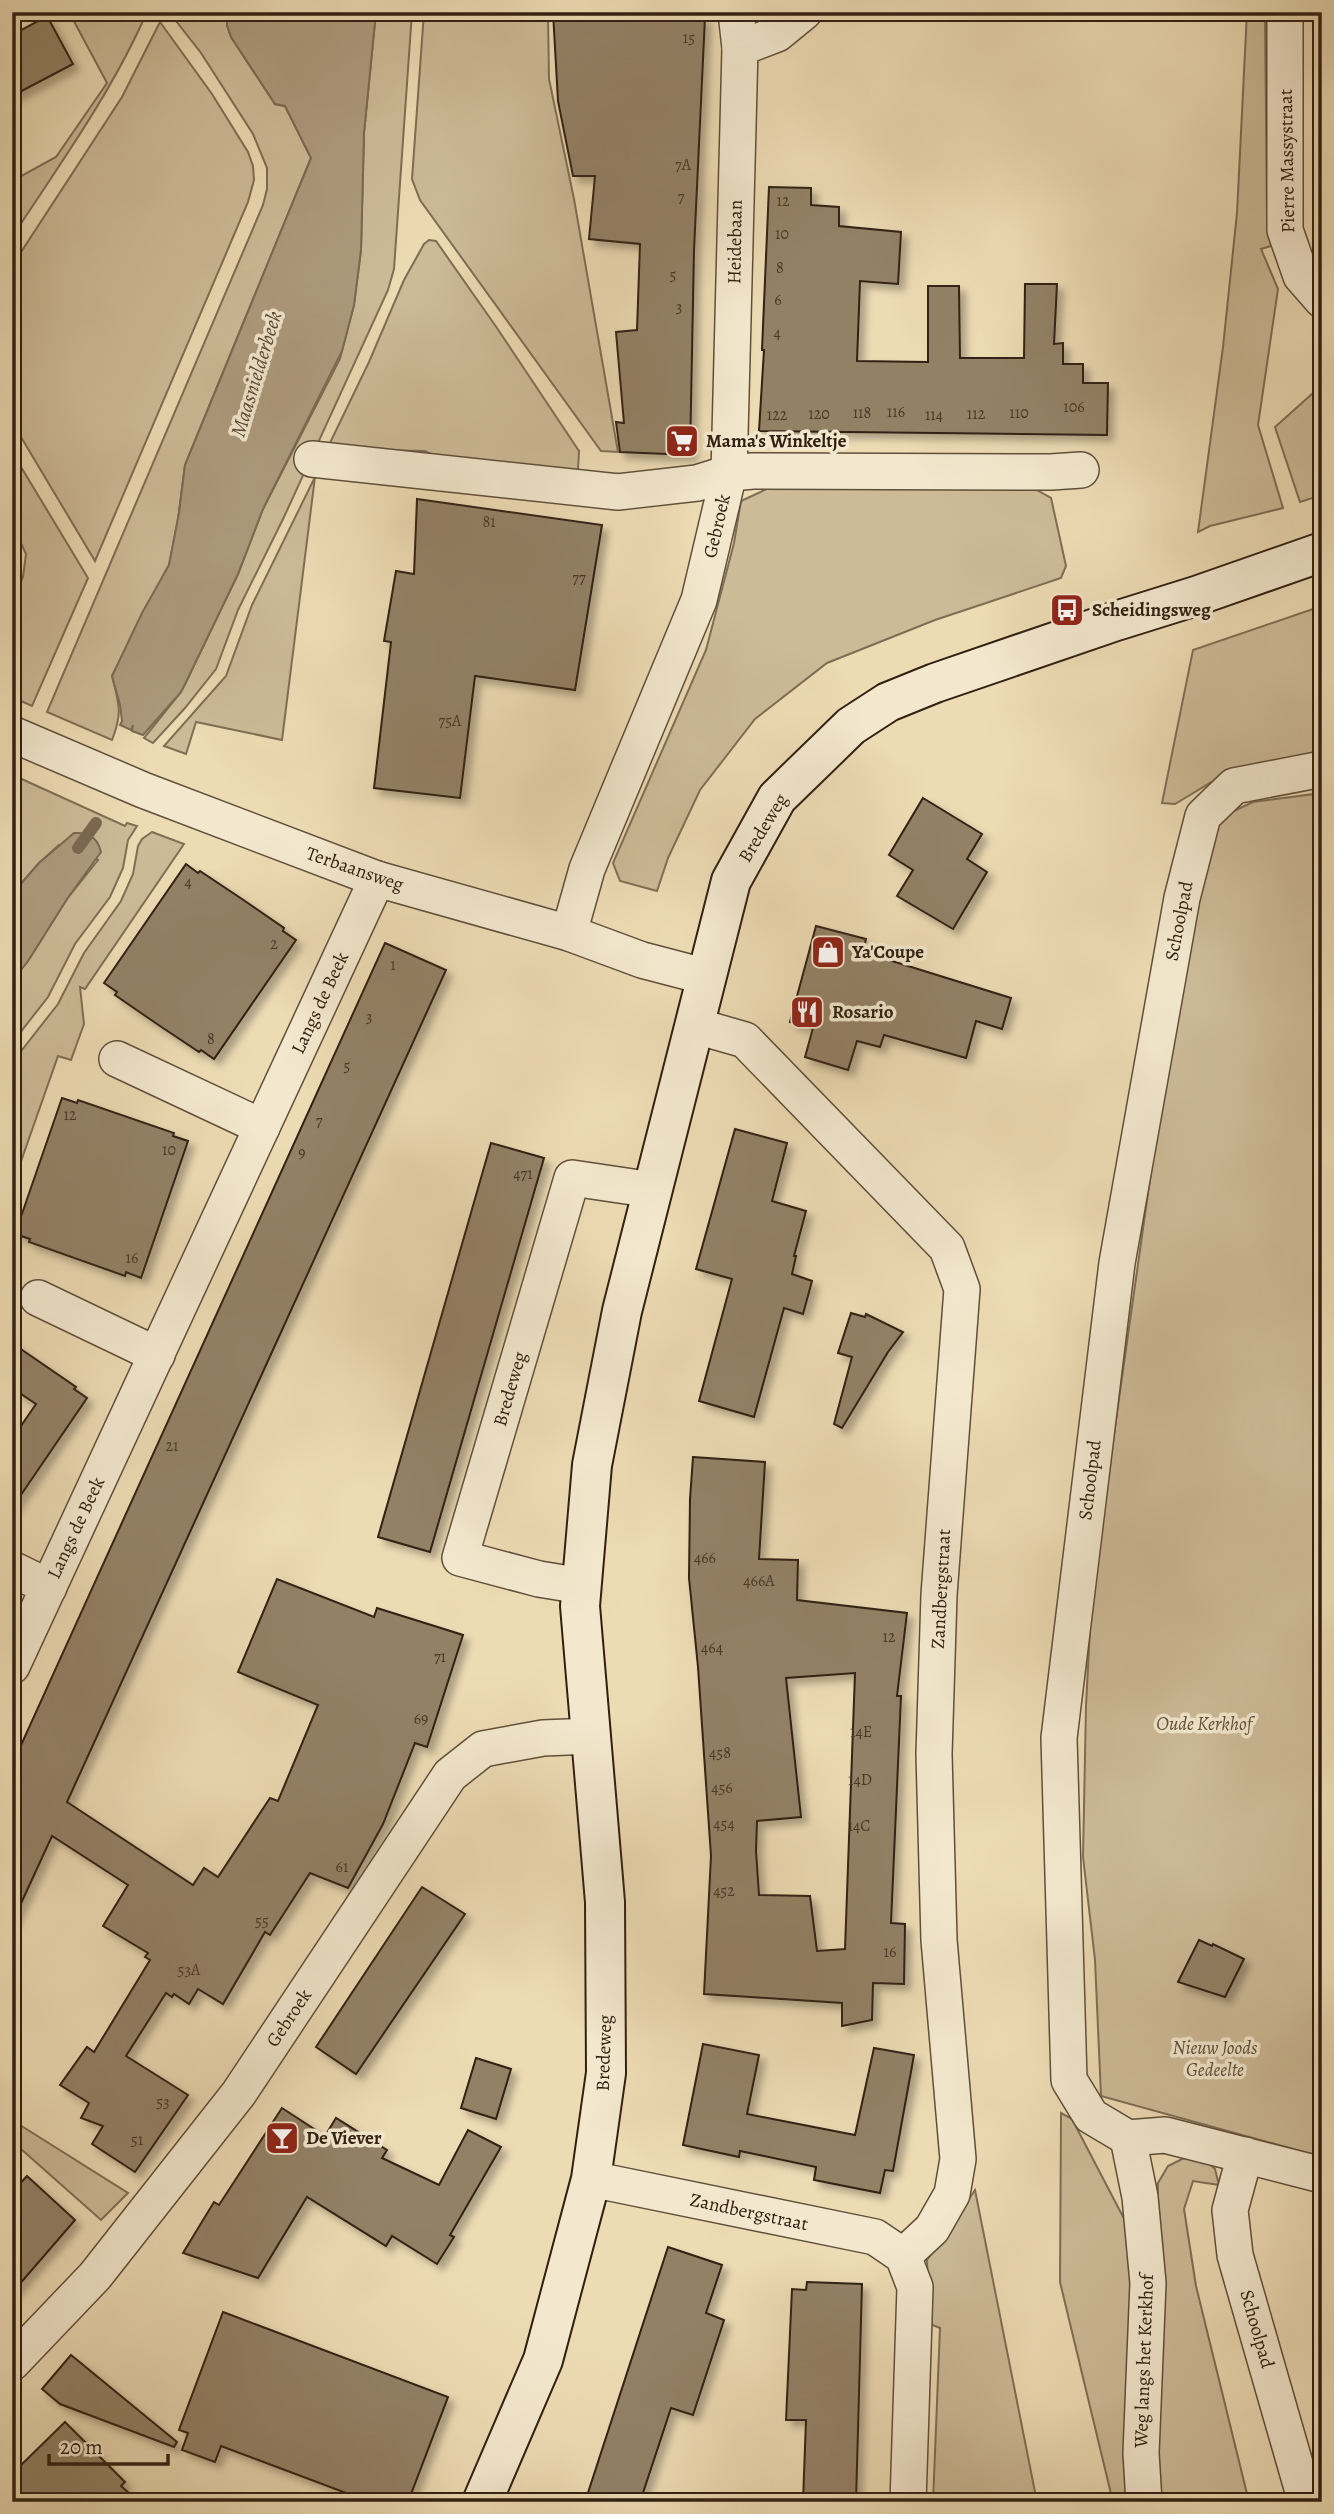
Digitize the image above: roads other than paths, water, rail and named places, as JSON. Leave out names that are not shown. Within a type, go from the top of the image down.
[{"type":"main road","name":"Bredeweg","points":[[482,2502],[543,2360],[591,2179],[606,2073],[606,1902],[580,1606],[592,1465],[622,1311],[732,881],[777,798],[851,726],[888,702],[935,683],[1322,552]]},
{"type":"street","name":"Heidebaan","points":[[730,473],[740,48],[736,12]]},
{"type":"street","points":[[740,48],[777,34],[804,12]]},
{"type":"street","name":"Pierre Massystraat","points":[[1285,12],[1285,230],[1301,276],[1322,300]]},
{"type":"street","name":"Gebroek","points":[[312,459],[618,492],[697,483],[730,473]]},
{"type":"street","points":[[730,473],[1081,470]]},
{"type":"street","name":"Gebroek","points":[[569,933],[587,869],[699,600],[730,473]]},
{"type":"street","name":"Terbaansweg","points":[[12,734],[143,790],[377,878],[569,933],[642,960],[707,977]]},
{"type":"street","name":"Schoolpad","points":[[1128,2138],[1091,2116],[1069,2080],[1059,1738],[1117,1263],[1182,898],[1203,816],[1234,786],[1322,769]]},
{"type":"street","name":"Langs de Beek","points":[[12,1666],[377,878]]},
{"type":"street","name":"Zandbergstraat","points":[[591,2179],[875,2238],[903,2256],[932,2229],[939,2217],[952,2194],[958,2159],[939,1940],[934,1754],[939,1595],[962,1289],[947,1248],[745,1040],[696,1026]]},
{"type":"street","points":[[117,1059],[262,1126]]},
{"type":"street","name":"Bredeweg","points":[[583,1586],[540,1579],[460,1558],[572,1178],[653,1190]]},
{"type":"street","points":[[38,1298],[157,1355]]},
{"type":"street","name":"Langs de Beek","points":[[12,1569],[49,1587]]},
{"type":"street","name":"Gebroek","points":[[12,2363],[95,2276],[239,2093],[450,1775],[483,1749],[543,1738],[592,1736]]},
{"type":"street","points":[[1128,2138],[1165,2135],[1322,2175]]},
{"type":"street","name":"Weg langs het Kerkhof","points":[[1128,2138],[1140,2197],[1148,2283],[1141,2453],[1144,2502]]},
{"type":"street","name":"Schoolpad","points":[[1245,2155],[1230,2210],[1236,2255],[1306,2502]]},
{"type":"street","points":[[903,2256],[915,2287],[908,2502]]},
{"type":"water","points":[[227,12],[376,12],[364,133],[361,250],[354,305],[342,351],[263,509],[238,574],[181,692],[143,735],[132,731],[133,725],[131,730],[120,725],[120,705],[112,676],[169,565],[185,465],[311,158],[285,106],[275,104],[231,37]]},
{"type":"water","points":[[74,833],[92,837],[101,852],[12,981],[12,894],[39,863]]},
{"type":"waterway","name":"Maasnielderbeek","points":[[78,848],[96,823]]},
{"type":"place","name":"Mama's Winkeltje","points":[[682,441]]},
{"type":"place","name":"Scheidingsweg","points":[[1067,610]]},
{"type":"place","name":"Ya'Coupe","points":[[828,952]]},
{"type":"place","name":"Rosario","points":[[807,1012]]},
{"type":"place","name":"De Viever","points":[[282,2138]]},
{"type":"park label","name":"Oude Kerkhof","points":[[1204,1724]]},
{"type":"park label","name":"Nieuw Joods Gedeelte","points":[[1215,2059]]}]
